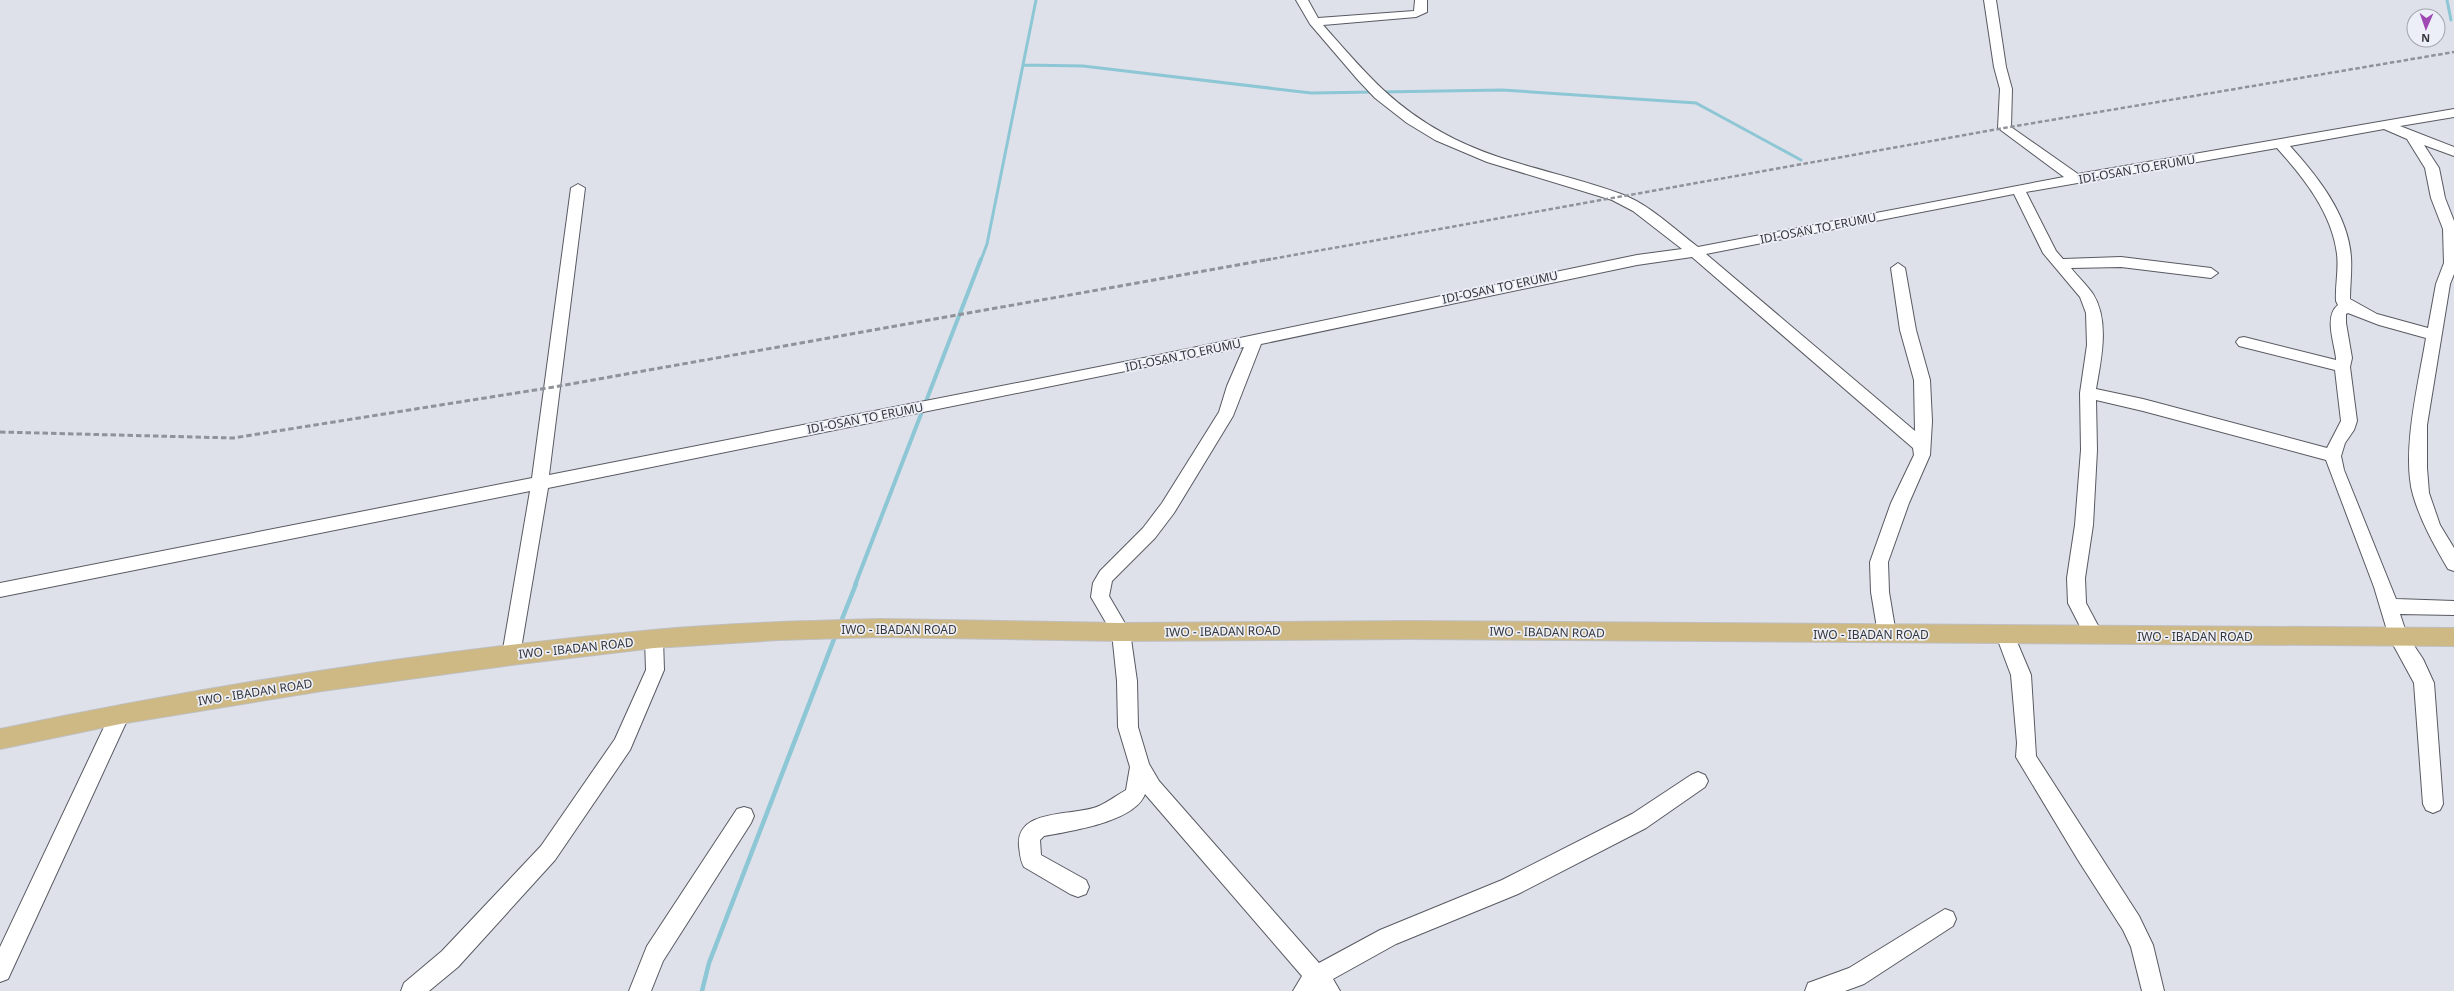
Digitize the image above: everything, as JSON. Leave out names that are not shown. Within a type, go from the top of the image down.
[{"type":"main road","name":"IWO - IBADAN ROAD","points":[[0,739],[120,714],[322,681],[511,655],[654,639],[778,631],[880,628],[1121,632],[1410,630],[2454,637]]},
{"type":"street","points":[[1302,0],[1314,22],[1362,78],[1379,95],[1412,120],[1440,137],[1484,156],[1617,197],[1638,208],[1695,252],[1921,446]]},
{"type":"street","points":[[1314,22],[1416,14],[1421,12],[1421,0]]},
{"type":"street","points":[[1990,0],[2000,67],[2006,89],[2004,128],[2076,179]]},
{"type":"street","name":"IDI-OSAN TO ERUMU","points":[[0,590],[1255,340],[1540,279],[1637,260],[1695,252],[2018,189],[2454,113]]},
{"type":"street","points":[[2386,125],[2454,152]]},
{"type":"street","points":[[2412,136],[2432,168],[2438,198],[2450,229],[2451,263],[2444,284],[2419,426],[2421,493],[2432,526],[2454,564]]},
{"type":"street","points":[[2281,144],[2319,194],[2339,230],[2344,256],[2343,301],[2347,306],[2365,316],[2434,335]]},
{"type":"street","points":[[511,655],[544,482],[578,188]]},
{"type":"street","points":[[2018,189],[2042,239],[2058,264],[2086,296],[2093,313],[2095,345],[2088,393],[2089,450],[2084,525],[2076,584],[2077,603],[2094,635]]},
{"type":"street","points":[[2058,264],[2121,262],[2211,273]]},
{"type":"street","points":[[1887,634],[1880,592],[1880,562],[1900,503],[1922,454],[1921,446],[1924,421],[1922,380],[1908,330],[1898,268]]},
{"type":"street","points":[[2347,306],[2339,312],[2338,323],[2344,358],[2342,367],[2348,421],[2346,430],[2338,441],[2333,456],[2336,470],[2390,606],[2398,637],[2416,665],[2424,683],[2433,804]]},
{"type":"street","points":[[1255,340],[1235,386],[1227,412],[1168,508],[1149,533],[1124,557],[1102,582],[1100,597],[1121,632],[1127,681],[1128,727],[1140,767],[1168,808],[1317,986],[1388,937],[1510,886],[1587,849],[1639,821],[1698,781]]},
{"type":"street","points":[[2244,342],[2342,367]]},
{"type":"street","points":[[2088,393],[2143,405],[2181,417],[2333,456]]},
{"type":"street","points":[[2390,606],[2454,608]]},
{"type":"street","points":[[2005,635],[2021,675],[2028,743],[2026,757],[2085,854],[2131,923],[2142,945],[2153,991]]},
{"type":"street","points":[[412,991],[450,959],[548,853],[623,744],[655,670],[654,639]]},
{"type":"street","points":[[0,971],[120,714]]},
{"type":"street","points":[[1078,887],[1031,860],[1029,836],[1038,828],[1103,815],[1135,795],[1140,767]]},
{"type":"street","points":[[640,991],[655,954],[744,816]]},
{"type":"street","points":[[1816,991],[1856,976],[1945,919]]},
{"type":"waterway","points":[[981,260],[987,244],[1036,0]]},
{"type":"waterway","points":[[2447,0],[2451,20]]},
{"type":"waterway","points":[[1023,65],[1083,66],[1311,93],[1374,92]]},
{"type":"waterway","points":[[1380,92],[1502,90],[1696,103],[1801,160]]},
{"type":"waterway","points":[[855,585],[981,259]]},
{"type":"waterway","points":[[840,624],[856,584]]},
{"type":"waterway","points":[[702,991],[709,963],[836,634]]},
{"type":"railway","points":[[1266,260],[2004,128],[2454,52]]},
{"type":"railway","points":[[0,432],[233,438],[554,387],[1271,259]]}]
